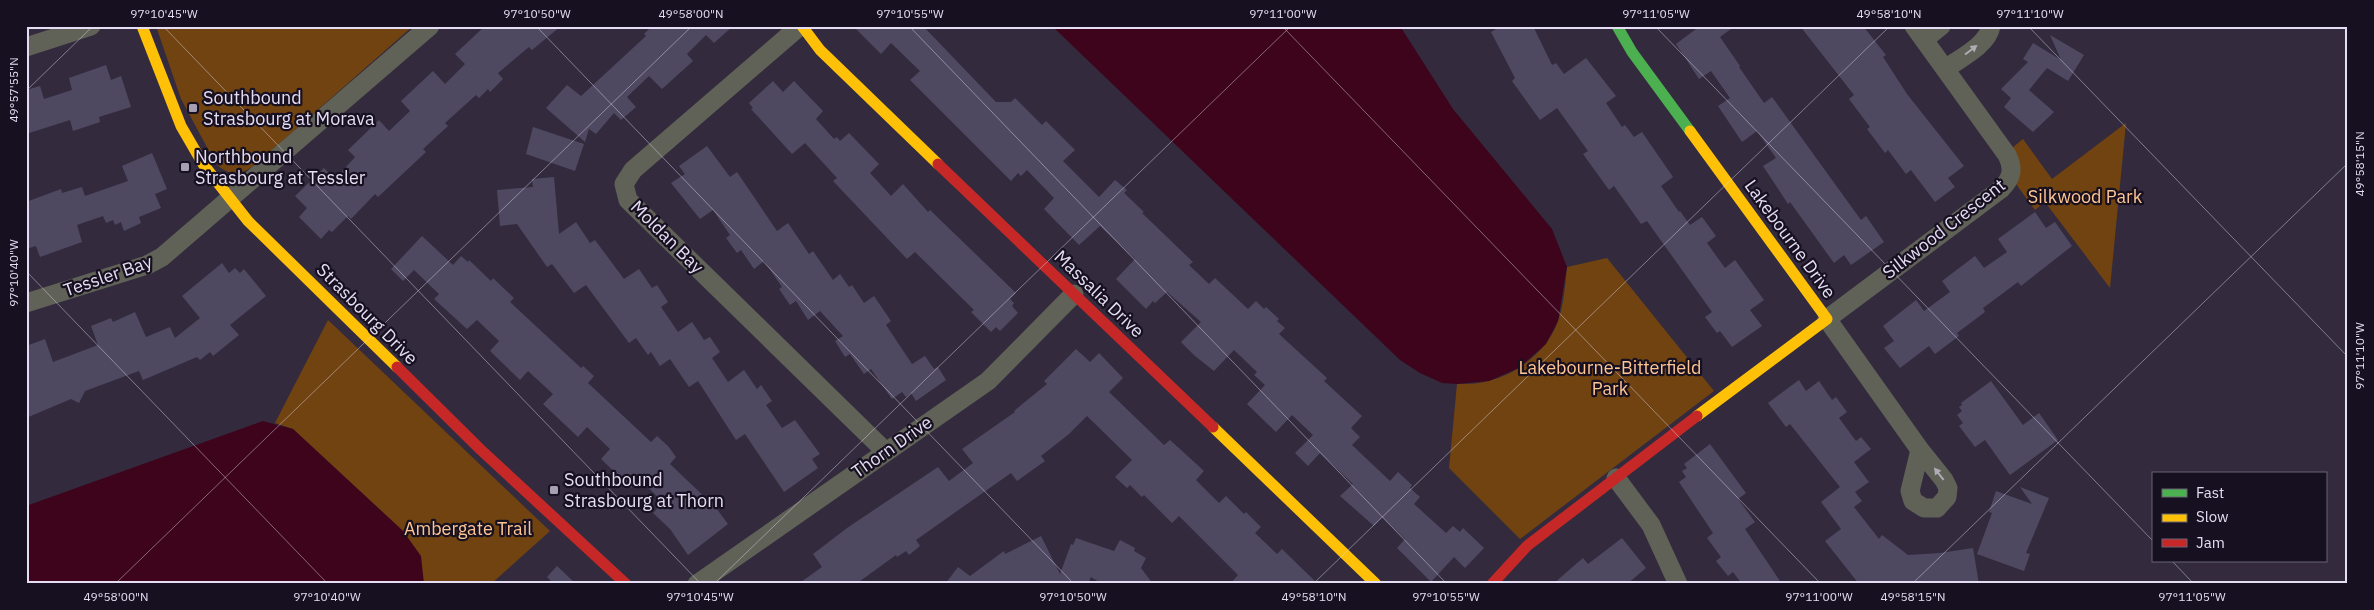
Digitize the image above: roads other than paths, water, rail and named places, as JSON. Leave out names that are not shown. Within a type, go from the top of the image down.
[{"type":"street","points":[[26,47],[91,26]]},
{"type":"street","name":"Strasbourg Drive","points":[[142,26],[181,126],[203,164],[248,221],[481,450],[626,584]]},
{"type":"street","name":"Tessler Bay","points":[[26,303],[147,265],[162,257],[430,26]]},
{"type":"street","name":"Massalia Drive","points":[[801,26],[820,50],[1376,584]]},
{"type":"street","name":"Moldan Bay","points":[[801,26],[633,170],[624,184],[628,200],[886,452]]},
{"type":"street","name":"Lakebourne Drive","points":[[1492,584],[1528,546],[1827,318],[1632,52],[1617,26]]},
{"type":"street","points":[[1919,33],[1941,26]]},
{"type":"street","points":[[1945,69],[1985,39],[1990,26]]},
{"type":"street","name":"Silkwood Crescent","points":[[1827,318],[2001,189],[2010,178],[2012,166],[2007,155],[1919,33]]},
{"type":"street","name":"Thorn Drive","points":[[697,584],[988,381],[1074,294]]},
{"type":"street","points":[[1827,318],[1920,450]]},
{"type":"street","points":[[1616,478],[1651,525],[1678,584]]},
{"type":"place","name":"Southbound Strasbourg at Morava","points":[[193,108]]},
{"type":"place","name":"Northbound Strasbourg at Tessler","points":[[185,167]]},
{"type":"place","name":"Southbound Strasbourg at Thorn","points":[[554,490]]},
{"type":"park label","name":"Silkwood Park","points":[[2085,197]]},
{"type":"park label","name":"Lakebourne-Bitterfield Park","points":[[1610,378]]},
{"type":"park label","name":"Ambergate Trail","points":[[468,529]]}]
